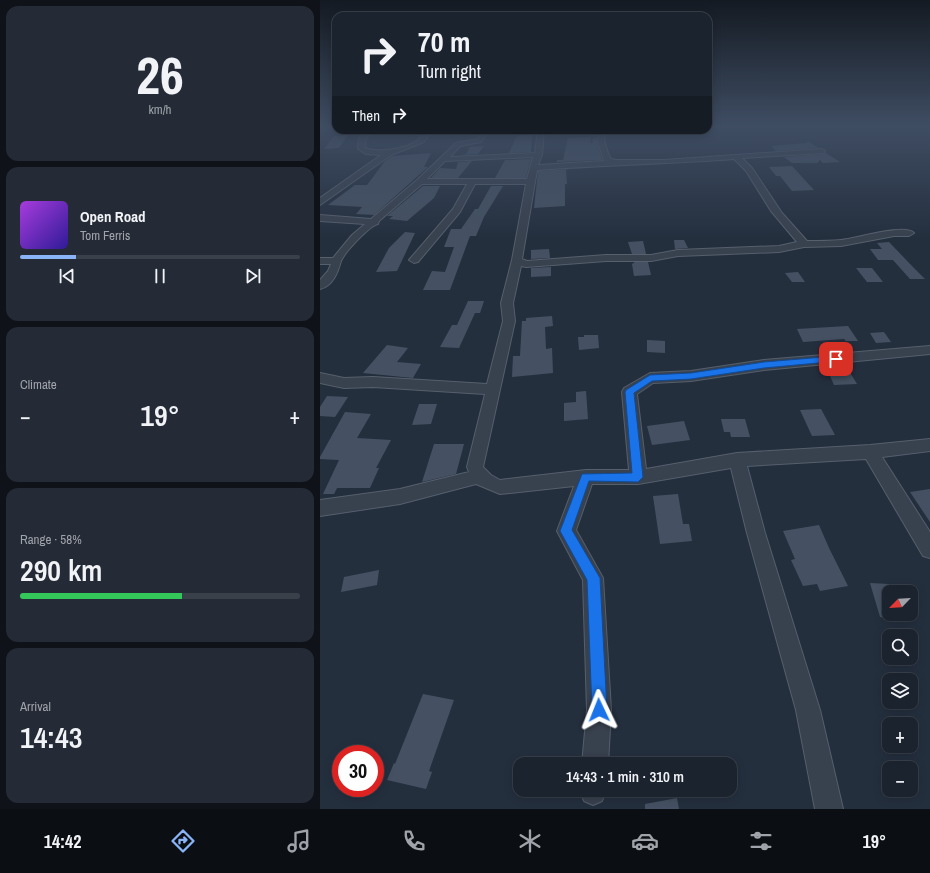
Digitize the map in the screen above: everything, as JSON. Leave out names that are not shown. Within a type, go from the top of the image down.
[{"type":"street","points":[[320,202],[374,163]]},
{"type":"street","points":[[320,286],[336,266],[336,261],[355,237],[420,182],[439,163]]},
{"type":"street","points":[[535,163],[522,224],[517,260],[507,303],[509,321],[476,466],[478,476],[487,483],[500,487],[586,477],[638,477],[737,460],[870,452],[930,445]]},
{"type":"street","points":[[533,168],[606,163]]},
{"type":"street","points":[[742,163],[754,175],[765,197],[804,244]]},
{"type":"street","points":[[420,182],[532,181]]},
{"type":"street","points":[[414,260],[457,210],[472,182]]},
{"type":"street","points":[[320,218],[374,222]]},
{"type":"street","points":[[517,260],[526,264],[560,263],[606,258],[651,258],[678,253],[779,249],[804,244],[841,243],[894,233],[908,233]]},
{"type":"street","points":[[320,261],[336,261]]},
{"type":"street","points":[[638,477],[629,392],[650,378],[691,376],[764,365],[930,350]]},
{"type":"street","points":[[320,378],[344,383],[373,382],[493,389]]},
{"type":"street","points":[[870,452],[930,549]]},
{"type":"street","points":[[737,460],[756,533],[808,710],[829,809]]},
{"type":"street","points":[[320,508],[343,506],[439,488],[478,476]]},
{"type":"street","points":[[586,477],[566,531],[593,578],[599,710],[596,757]]},
{"type":"building","points":[[384,163],[426,163],[424,167],[428,167],[374,215],[356,214],[362,207],[328,205],[355,185],[367,185]]},
{"type":"building","points":[[458,163],[471,163],[458,178],[431,178],[440,168],[456,169]]},
{"type":"building","points":[[503,163],[530,163],[526,178],[495,178]]},
{"type":"building","points":[[792,166],[814,190],[792,191],[780,176],[776,176],[769,167]]},
{"type":"building","points":[[569,169],[566,170],[567,184],[565,184],[565,206],[534,208],[538,171]]},
{"type":"building","points":[[423,186],[440,186],[434,198],[407,221],[389,219],[393,216],[387,216]]},
{"type":"building","points":[[491,186],[503,186],[484,217],[476,236],[470,236],[450,290],[423,290],[432,271],[445,272],[454,247],[444,247],[451,229],[461,229],[475,209],[478,209]]},
{"type":"building","points":[[405,232],[415,233],[397,271],[376,272],[389,248]]},
{"type":"building","points":[[674,240],[684,240],[688,248],[675,249]]},
{"type":"building","points":[[643,241],[646,254],[632,254],[628,242]]},
{"type":"building","points":[[889,242],[925,279],[910,279],[893,260],[878,260],[870,249],[882,249],[877,243]]},
{"type":"building","points":[[549,249],[550,258],[531,259],[531,250]]},
{"type":"building","points":[[635,262],[648,262],[651,275],[634,276],[632,264]]},
{"type":"building","points":[[551,267],[551,276],[531,277],[531,268]]},
{"type":"building","points":[[856,268],[872,268],[883,282],[867,282]]},
{"type":"building","points":[[798,272],[805,282],[792,282],[785,273]]},
{"type":"building","points":[[468,301],[484,301],[480,313],[475,313],[459,348],[440,347],[452,325],[457,325]]},
{"type":"building","points":[[552,316],[553,326],[545,327],[546,349],[552,348],[553,373],[512,377],[513,356],[520,356],[522,321],[526,321],[526,318]]},
{"type":"building","points":[[848,326],[858,341],[846,341],[844,339],[803,342],[797,329]]},
{"type":"building","points":[[884,332],[891,342],[876,343],[870,333]]},
{"type":"building","points":[[584,335],[598,335],[599,348],[579,350],[578,337],[584,337]]},
{"type":"building","points":[[647,340],[665,341],[665,353],[647,352]]},
{"type":"building","points":[[387,345],[408,348],[397,362],[421,364],[413,378],[363,373]]},
{"type":"building","points":[[846,366],[857,384],[834,385],[826,367]]},
{"type":"building","points":[[586,391],[588,419],[564,421],[564,403],[576,402],[576,392]]},
{"type":"building","points":[[327,396],[348,397],[335,417],[320,416],[320,407]]},
{"type":"building","points":[[419,404],[437,404],[431,424],[412,425]]},
{"type":"building","points":[[821,409],[835,435],[812,436],[800,410]]},
{"type":"building","points":[[345,412],[371,414],[357,438],[391,440],[376,468],[379,468],[370,488],[337,488],[334,494],[323,494],[339,460],[320,459],[320,457]]},
{"type":"building","points":[[721,419],[745,419],[750,437],[731,437],[730,432],[724,432]]},
{"type":"building","points":[[684,421],[690,440],[652,445],[647,426]]},
{"type":"building","points":[[434,444],[464,444],[456,474],[422,482]]},
{"type":"building","points":[[930,489],[930,522],[910,492]]},
{"type":"building","points":[[678,494],[683,524],[689,524],[692,541],[660,544],[653,496]]},
{"type":"building","points":[[819,525],[848,586],[820,591],[817,584],[803,586],[791,560],[795,559],[783,531]]},
{"type":"building","points":[[379,570],[377,585],[341,592],[344,577]]},
{"type":"building","points":[[870,583],[889,584],[882,585],[882,617],[880,617]]},
{"type":"building","points":[[423,694],[454,700],[429,771],[432,772],[426,789],[387,780],[394,763],[395,764]]},
{"type":"building","points":[[677,798],[679,809],[645,809],[645,804]]},
{"type":"route","points":[[599,710],[593,578],[566,531],[586,477],[638,477],[630,418],[629,392],[650,378],[691,376],[764,365],[836,359]]}]
